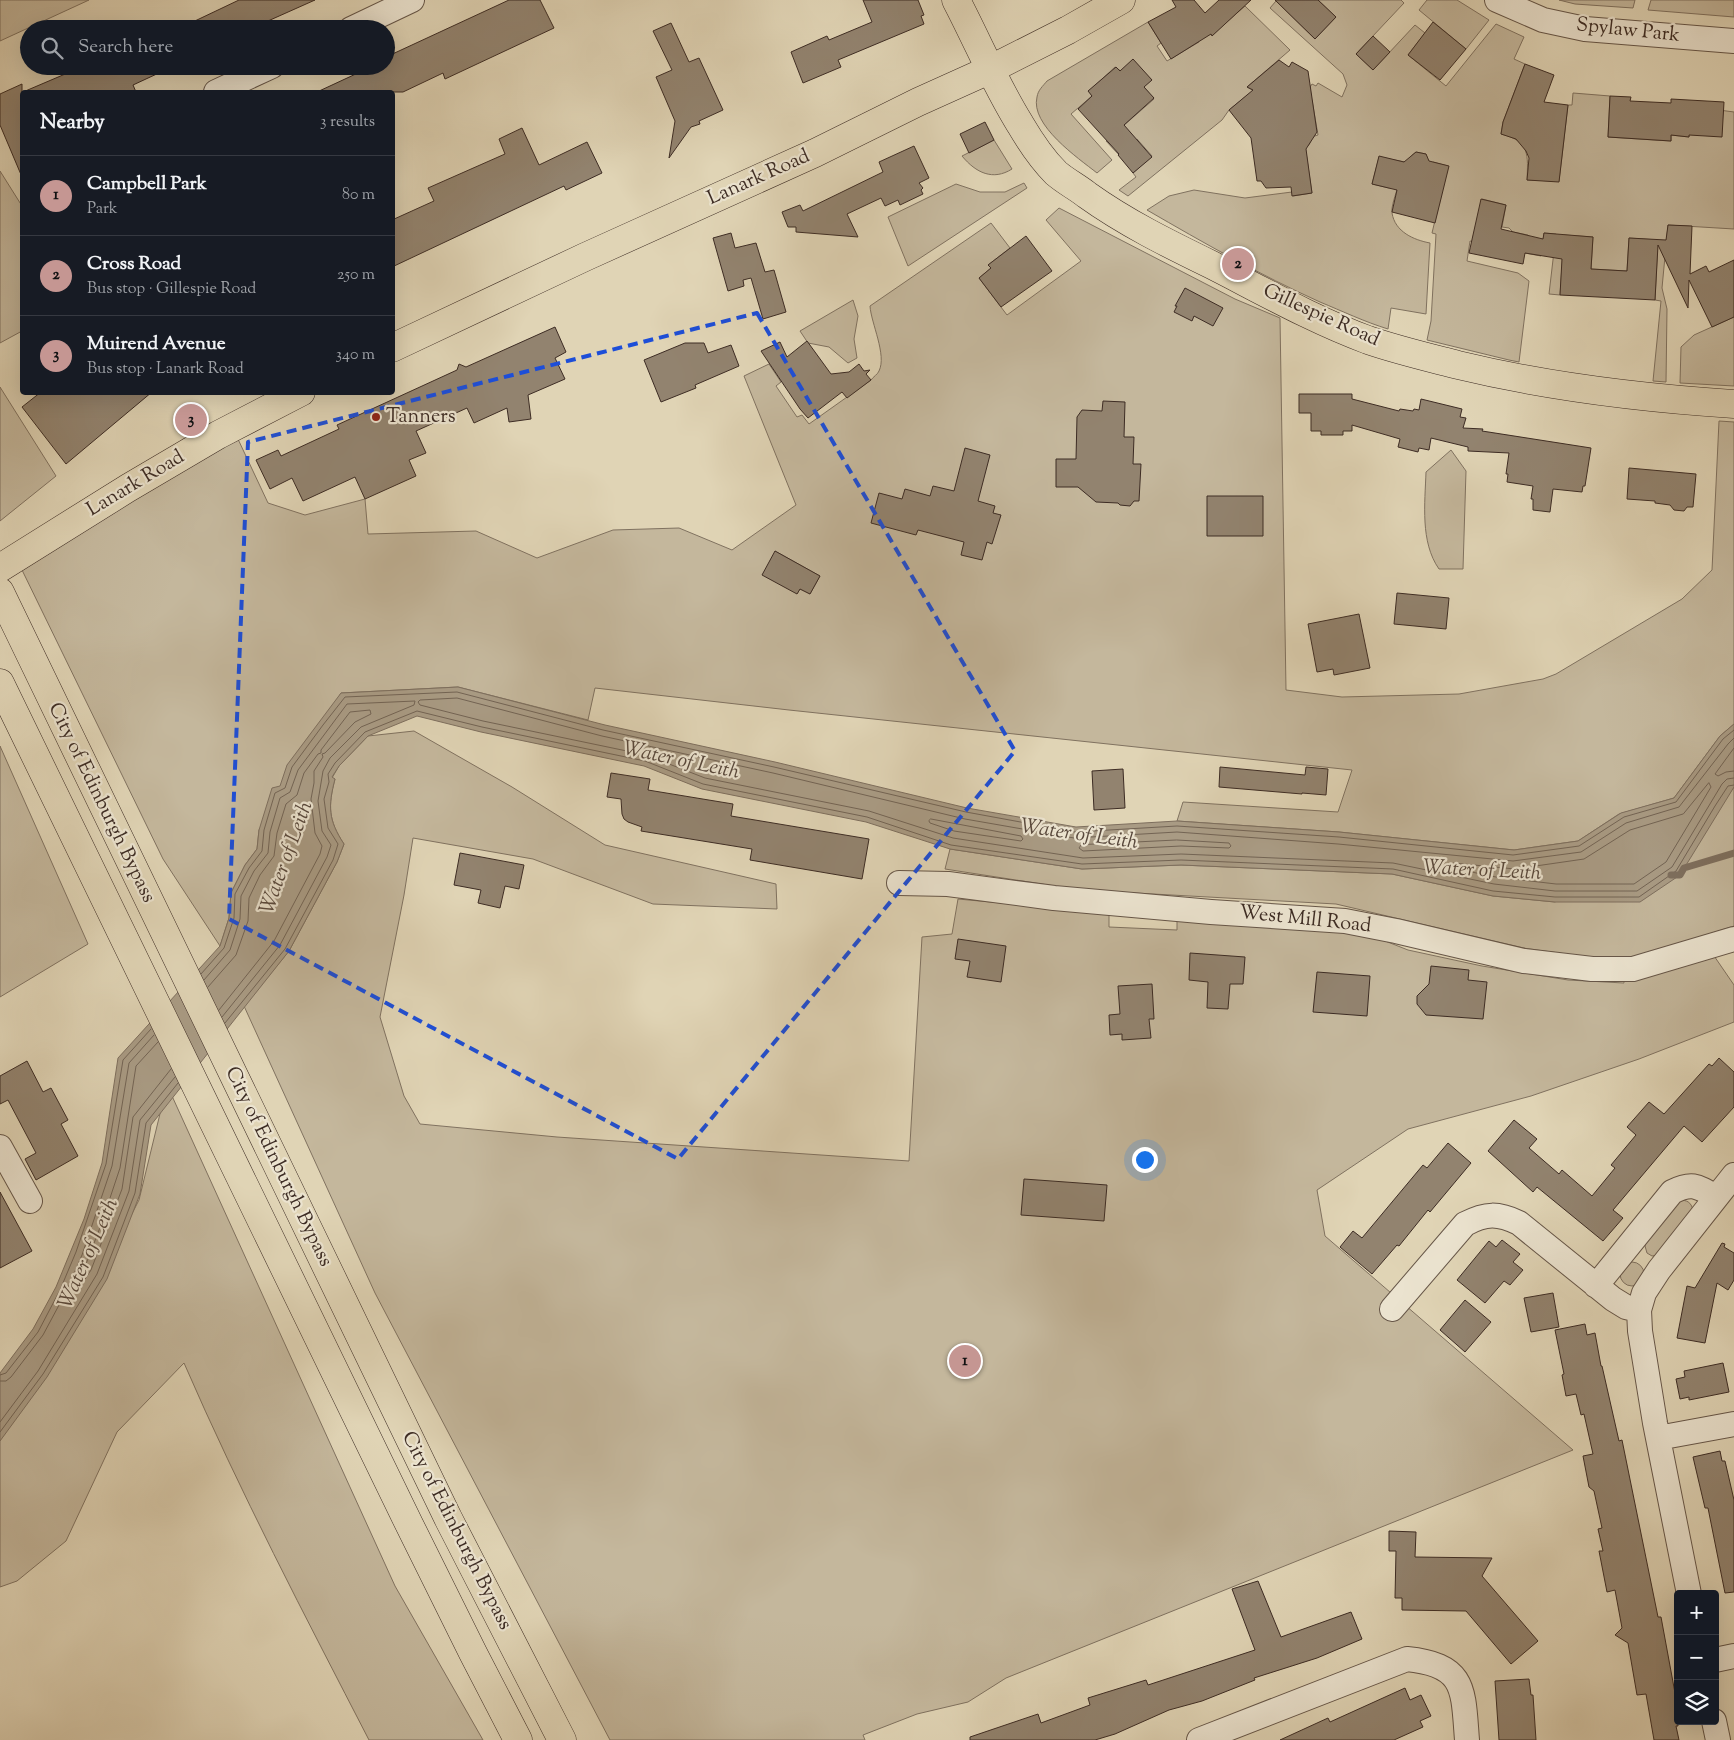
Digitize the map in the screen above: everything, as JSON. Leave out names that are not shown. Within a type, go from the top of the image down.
[{"type":"main road","name":"Gillespie Road","points":[[956,0],[989,70],[1028,137],[1057,173],[1118,216],[1160,240],[1332,325],[1405,352],[1495,374],[1582,390],[1734,404]]},
{"type":"main road","name":"Lanark Road","points":[[395,347],[585,257],[815,153],[918,102],[989,70],[1068,30],[1121,0]]},
{"type":"main road","name":"Lanark Road","points":[[0,568],[210,440],[295,395]]},
{"type":"main road","name":"City of Edinburgh Bypass","points":[[0,592],[448,1518],[562,1740]]},
{"type":"main road","name":"City of Edinburgh Bypass","points":[[0,684],[284,1270],[460,1628],[518,1740]]},
{"type":"street","points":[[370,20],[412,0]]},
{"type":"street","name":"Spylaw Park","points":[[1497,0],[1543,20],[1585,29],[1734,41]]},
{"type":"street","points":[[220,90],[253,75]]},
{"type":"street","name":"West Mill Road","points":[[899,883],[948,884],[1064,898],[1212,912],[1344,921],[1396,931],[1524,961],[1592,969],[1633,969],[1734,939]]},
{"type":"street","points":[[0,1147],[30,1201]]},
{"type":"street","points":[[1688,1590],[1658,1438],[1640,1331],[1639,1310],[1644,1293],[1734,1175]]},
{"type":"street","points":[[1596,1286],[1672,1192],[1686,1185],[1701,1189],[1716,1197]]},
{"type":"street","points":[[1392,1309],[1465,1224],[1478,1217],[1492,1215],[1507,1217],[1518,1223],[1612,1299],[1626,1307],[1639,1310]]},
{"type":"street","points":[[1658,1438],[1734,1424]]},
{"type":"street","points":[[1719,1659],[1734,1656]]},
{"type":"street","points":[[1199,1740],[1407,1659],[1426,1661],[1455,1676],[1462,1691],[1467,1740]]},
{"type":"street","points":[[1715,1725],[1718,1740]]},
{"type":"highlighted area","points":[[757,313],[1015,751],[678,1159],[229,919],[248,442]]},
{"type":"shaded area","points":[[0,0],[89,0],[46,20],[20,20],[20,32],[0,41]]},
{"type":"shaded area","points":[[1318,0],[1401,0],[1404,3],[1356,54],[1373,70],[1415,25],[1425,33],[1408,55],[1446,86],[1496,24],[1524,37],[1514,59],[1525,64],[1503,122],[1501,134],[1517,141],[1525,150],[1527,156],[1527,180],[1559,181],[1568,105],[1572,105],[1573,93],[1610,96],[1608,137],[1671,141],[1671,135],[1689,137],[1690,123],[1719,110],[1734,112],[1734,229],[1668,225],[1662,288],[1667,309],[1666,382],[1653,381],[1661,301],[1655,300],[1658,240],[1629,238],[1627,271],[1591,269],[1593,237],[1564,235],[1560,295],[1549,294],[1556,234],[1544,233],[1541,256],[1525,253],[1528,235],[1513,232],[1509,228],[1502,227],[1506,205],[1482,199],[1474,242],[1470,241],[1467,261],[1518,273],[1529,281],[1519,362],[1427,340],[1431,321],[1436,234],[1432,233],[1448,166],[1433,162],[1431,169],[1426,154],[1416,152],[1412,155],[1410,163],[1379,157],[1372,184],[1389,188],[1398,186],[1392,210],[1394,220],[1406,234],[1430,243],[1426,314],[1391,308],[1388,329],[1320,302],[1276,281],[1147,210],[1169,196],[1194,190],[1245,198],[1292,192],[1293,196],[1312,193],[1305,146],[1308,146],[1310,143],[1311,137],[1318,135],[1312,100],[1245,97],[1229,110],[1222,120],[1128,196],[1119,190],[1136,177],[1133,173],[1152,156],[1137,139],[1119,155],[1106,141],[1154,99],[1144,87],[1115,67],[1089,91],[1092,96],[1071,114],[1112,160],[1097,173],[1057,140],[1041,119],[1037,108],[1037,97],[1047,81],[1148,22],[1161,43],[1157,46],[1167,61],[1199,42],[1186,22],[1194,15],[1212,35],[1245,6],[1290,50],[1247,87],[1263,96],[1303,98],[1312,84],[1316,86],[1318,83],[1342,97],[1347,85],[1343,74],[1270,8],[1276,1],[1315,39],[1336,17]]},
{"type":"shaded area","points":[[1427,0],[1457,0],[1489,20],[1466,49],[1419,10]]},
{"type":"shaded area","points":[[1559,0],[1635,0],[1633,8],[1575,4]]},
{"type":"shaded area","points":[[1651,0],[1734,0],[1734,17],[1648,10]]},
{"type":"shaded area","points":[[994,140],[1012,169],[1005,173],[992,175],[979,171],[962,156]]},
{"type":"shaded area","points":[[0,171],[20,203],[20,332],[0,343]]},
{"type":"shaded area","points":[[1024,183],[1027,188],[908,266],[888,217],[956,184],[980,192],[1005,192]]},
{"type":"shaded area","points":[[1059,208],[1235,299],[1280,318],[1286,690],[1342,697],[1459,694],[1543,679],[1556,674],[1682,599],[1712,570],[1719,421],[1734,422],[1734,724],[1720,736],[1674,798],[1619,814],[1578,841],[1514,850],[1339,832],[1177,821],[1183,802],[1338,812],[1352,770],[595,688],[588,720],[458,687],[341,693],[259,830],[257,849],[245,865],[231,893],[229,918],[220,946],[163,859],[22,570],[205,454],[237,437],[268,503],[305,515],[365,499],[368,534],[476,531],[537,558],[613,530],[679,528],[732,550],[796,505],[744,376],[769,364],[781,382],[776,386],[797,417],[802,415],[809,424],[871,380],[878,372],[881,356],[870,306],[991,223],[1010,248],[988,265],[991,268],[979,278],[1007,315],[1081,261],[1046,220]],"holes":[[[775,551],[820,576],[810,594],[800,589],[797,594]]]},
{"type":"shaded area","points":[[853,300],[858,316],[854,339],[857,358],[848,363],[829,347],[808,343],[800,331]]},
{"type":"shaded area","points":[[1734,317],[1734,386],[1680,383],[1681,347],[1694,335]]},
{"type":"shaded area","points":[[0,387],[56,476],[0,521]]},
{"type":"shaded area","points":[[1451,450],[1466,471],[1463,569],[1439,569],[1433,558],[1426,535],[1426,472]]},
{"type":"shaded area","points":[[414,731],[512,787],[605,845],[776,884],[777,909],[653,904],[533,859],[413,838],[380,1017],[404,1096],[420,1124],[557,1137],[909,1161],[922,937],[952,934],[958,899],[1109,913],[1109,927],[1177,930],[1177,917],[1370,935],[1408,950],[1482,966],[1568,980],[1624,983],[1623,974],[1710,950],[1734,985],[1734,1022],[1639,1059],[1531,1096],[1408,1129],[1317,1190],[1325,1236],[1573,1450],[1006,1678],[968,1702],[917,1714],[863,1735],[865,1740],[610,1740],[375,1293],[244,1006],[289,951],[337,862],[344,844],[332,820],[331,797],[335,779],[332,778],[339,766],[368,736]]},
{"type":"shaded area","points":[[0,746],[88,944],[0,997]]},
{"type":"shaded area","points":[[1734,787],[1734,926],[1631,959],[1580,956],[1523,948],[1336,904],[1080,890],[945,869],[950,849],[1082,869],[1181,865],[1392,874],[1493,896],[1555,902],[1719,808]]},
{"type":"shaded area","points":[[167,1085],[395,1586],[483,1740],[369,1740],[250,1506],[184,1363],[117,1432],[66,1541],[17,1581],[0,1587],[0,1425],[72,1331],[139,1200]]},
{"type":"shaded area","points":[[1679,1200],[1688,1202],[1693,1210],[1659,1255],[1652,1256],[1647,1253],[1645,1246],[1647,1240]]},
{"type":"shaded area","points":[[1632,1262],[1641,1265],[1644,1274],[1641,1283],[1632,1286],[1623,1283],[1620,1274],[1623,1265]]},
{"type":"water","name":"Water of Leith","points":[[458,687],[605,725],[775,762],[967,808],[1076,827],[1177,821],[1339,832],[1514,850],[1578,841],[1621,813],[1674,798],[1720,736],[1734,724],[1734,787],[1680,875],[1640,902],[1555,902],[1493,896],[1392,874],[1181,865],[1082,869],[950,849],[866,822],[702,789],[644,766],[481,732],[417,716],[368,736],[339,766],[332,777],[335,779],[331,797],[332,820],[344,844],[337,862],[289,951],[151,1125],[140,1194],[107,1279],[47,1377],[0,1441],[0,1373],[33,1329],[56,1287],[84,1219],[102,1163],[118,1058],[220,946],[229,918],[231,893],[245,865],[257,849],[259,830],[272,788],[280,786],[287,765],[341,693]]},
{"type":"building","points":[[239,0],[315,0],[270,20],[197,20]]},
{"type":"building","points":[[509,0],[540,0],[554,28],[445,79],[443,73],[403,92],[395,92],[395,90],[321,90],[354,75],[395,75],[395,53]]},
{"type":"building","points":[[863,0],[918,0],[924,15],[921,16],[924,24],[838,60],[841,67],[803,83],[791,52],[827,36],[829,40],[872,22]]},
{"type":"building","points":[[1172,0],[1194,0],[1205,13],[1219,0],[1251,0],[1212,36],[1211,34],[1171,59],[1148,22],[1176,7]]},
{"type":"building","points":[[1275,0],[1318,0],[1336,17],[1315,39]]},
{"type":"building","points":[[1433,22],[1466,49],[1440,80],[1408,55]]},
{"type":"building","points":[[671,23],[689,62],[699,58],[723,110],[699,121],[700,124],[691,127],[669,158],[675,121],[656,77],[672,70],[653,31]]},
{"type":"building","points":[[1373,36],[1390,52],[1373,70],[1356,54]]},
{"type":"building","points":[[1133,59],[1152,80],[1144,87],[1154,98],[1124,125],[1152,157],[1133,173],[1119,154],[1078,109],[1092,96],[1088,91],[1116,67],[1120,71]]},
{"type":"building","points":[[1279,60],[1289,67],[1292,62],[1308,71],[1317,132],[1306,149],[1312,193],[1292,196],[1291,187],[1266,188],[1261,181],[1257,181],[1251,138],[1229,110],[1253,90],[1247,87]]},
{"type":"building","points":[[1525,64],[1554,75],[1544,102],[1568,105],[1559,182],[1527,180],[1529,158],[1526,151],[1516,139],[1501,134],[1503,122]]},
{"type":"building","points":[[63,75],[155,75],[133,85],[135,90],[28,90]]},
{"type":"building","points":[[22,84],[22,90],[20,90],[20,172],[0,125],[0,94]]},
{"type":"building","points":[[1610,96],[1631,97],[1630,101],[1671,103],[1671,99],[1724,102],[1722,137],[1671,135],[1671,141],[1608,137]]},
{"type":"building","points":[[985,122],[994,140],[969,153],[960,134]]},
{"type":"building","points":[[522,128],[539,165],[587,142],[602,173],[566,190],[564,186],[395,266],[395,219],[434,201],[428,188],[505,154],[499,139]]},
{"type":"building","points":[[914,146],[929,178],[919,183],[923,188],[921,190],[923,194],[900,205],[898,200],[885,206],[881,198],[847,214],[858,237],[796,232],[796,227],[788,227],[782,212],[800,205],[803,211],[883,172],[879,162]]},
{"type":"building","points":[[1416,152],[1426,154],[1429,161],[1449,166],[1435,223],[1392,212],[1397,190],[1372,184],[1379,156],[1404,162]]},
{"type":"building","points":[[1481,199],[1506,205],[1501,229],[1543,239],[1544,233],[1593,237],[1591,269],[1627,271],[1629,238],[1666,240],[1668,225],[1692,226],[1690,274],[1706,266],[1709,272],[1734,260],[1734,317],[1712,327],[1689,280],[1688,308],[1658,245],[1655,300],[1560,295],[1562,259],[1525,253],[1523,264],[1469,253]]},
{"type":"building","points":[[731,233],[735,248],[756,243],[765,272],[774,270],[786,312],[763,319],[751,278],[743,280],[744,286],[728,291],[713,238]]},
{"type":"building","points":[[1026,236],[1052,271],[1001,307],[979,278],[991,268],[988,265]]},
{"type":"building","points":[[1185,288],[1223,308],[1213,326],[1194,316],[1192,321],[1174,312],[1177,306],[1175,306]]},
{"type":"building","points":[[555,327],[566,352],[555,358],[565,379],[528,395],[531,419],[509,422],[507,408],[474,423],[467,408],[416,431],[426,453],[409,460],[416,476],[365,499],[355,477],[303,501],[292,478],[270,489],[256,460],[278,450],[281,456],[339,429],[337,425],[457,370],[459,364],[466,367]]},
{"type":"building","points":[[807,341],[831,374],[849,372],[859,364],[864,371],[870,370],[866,374],[871,380],[847,398],[842,392],[808,418],[761,351],[780,342],[787,357]]},
{"type":"building","points":[[685,343],[704,343],[708,353],[731,345],[739,366],[695,385],[696,388],[661,402],[644,360]]},
{"type":"building","points":[[1299,394],[1352,394],[1352,399],[1399,411],[1400,409],[1419,410],[1421,399],[1462,409],[1460,417],[1466,418],[1463,428],[1483,429],[1482,431],[1591,448],[1585,486],[1583,486],[1582,492],[1553,489],[1550,512],[1533,510],[1533,499],[1531,499],[1533,486],[1507,482],[1508,474],[1506,474],[1509,453],[1468,451],[1468,447],[1431,438],[1429,450],[1419,448],[1418,452],[1398,447],[1400,439],[1352,425],[1352,431],[1343,431],[1343,435],[1321,435],[1321,431],[1311,431],[1311,413],[1299,413]]},
{"type":"building","points":[[37,395],[148,395],[66,464],[22,407]]},
{"type":"building","points":[[1103,401],[1125,402],[1124,437],[1134,437],[1133,464],[1141,464],[1139,501],[1134,501],[1130,506],[1118,503],[1096,502],[1078,487],[1056,487],[1056,459],[1076,459],[1077,417],[1082,410],[1102,411]]},
{"type":"building","points":[[965,448],[990,455],[978,501],[995,506],[993,513],[1001,515],[992,544],[987,542],[982,560],[961,555],[964,542],[918,530],[916,535],[871,523],[879,493],[902,499],[905,489],[930,496],[933,486],[954,491]]},
{"type":"building","points":[[1629,468],[1696,474],[1693,507],[1687,507],[1684,511],[1674,510],[1670,505],[1655,503],[1655,501],[1627,499]]},
{"type":"building","points":[[1207,496],[1263,496],[1263,536],[1207,536]]},
{"type":"building","points":[[775,551],[820,576],[810,594],[800,589],[797,594],[762,575]]},
{"type":"building","points":[[1397,593],[1449,598],[1446,629],[1394,624]]},
{"type":"building","points":[[1359,614],[1370,668],[1334,675],[1333,669],[1317,672],[1308,624]]},
{"type":"building","points":[[1220,767],[1305,775],[1306,767],[1328,769],[1326,795],[1219,787]]},
{"type":"building","points":[[1123,769],[1125,808],[1094,810],[1092,771]]},
{"type":"building","points":[[611,773],[650,779],[648,790],[733,804],[731,816],[869,839],[862,879],[750,860],[752,849],[641,831],[642,827],[624,819],[621,799],[607,797]]},
{"type":"building","points":[[460,853],[524,865],[519,889],[505,886],[500,908],[478,903],[481,890],[454,885]]},
{"type":"building","points":[[958,939],[1006,946],[1001,982],[967,977],[970,961],[955,959]]},
{"type":"building","points":[[1190,953],[1245,957],[1243,984],[1230,984],[1228,1009],[1207,1008],[1208,982],[1189,980]]},
{"type":"building","points":[[1431,966],[1469,970],[1468,980],[1487,982],[1483,1019],[1426,1015],[1417,1004],[1417,996],[1429,984]]},
{"type":"building","points":[[1317,972],[1370,976],[1367,1016],[1313,1012]]},
{"type":"building","points":[[1152,984],[1154,1019],[1149,1019],[1151,1038],[1122,1040],[1122,1034],[1110,1035],[1109,1015],[1120,1014],[1118,986]]},
{"type":"building","points":[[1719,1058],[1734,1072],[1734,1107],[1702,1142],[1684,1126],[1613,1210],[1623,1218],[1603,1241],[1537,1187],[1533,1192],[1488,1151],[1514,1120],[1537,1139],[1529,1148],[1559,1174],[1562,1170],[1592,1196],[1615,1168],[1611,1165],[1636,1135],[1627,1127],[1649,1102],[1664,1114],[1709,1064],[1712,1066]]},
{"type":"building","points":[[27,1061],[43,1092],[51,1088],[68,1120],[61,1124],[78,1156],[36,1180],[25,1159],[36,1153],[8,1100],[0,1104],[0,1076]]},
{"type":"building","points":[[1448,1143],[1471,1163],[1430,1212],[1428,1210],[1399,1246],[1397,1245],[1372,1274],[1340,1247],[1353,1231],[1362,1238],[1423,1165],[1427,1168]]},
{"type":"building","points":[[1024,1179],[1107,1185],[1104,1221],[1021,1215]]},
{"type":"building","points":[[0,1192],[32,1251],[0,1268]]},
{"type":"building","points":[[1502,1240],[1520,1254],[1513,1262],[1523,1270],[1510,1285],[1504,1281],[1485,1303],[1457,1280],[1489,1241],[1496,1247]]},
{"type":"building","points":[[1722,1243],[1725,1244],[1724,1247],[1734,1253],[1734,1280],[1728,1290],[1717,1283],[1705,1343],[1677,1338],[1687,1286],[1695,1288]]},
{"type":"building","points":[[1553,1293],[1559,1327],[1531,1332],[1524,1298]]},
{"type":"building","points":[[1465,1300],[1491,1322],[1465,1352],[1440,1330]]},
{"type":"building","points":[[1585,1324],[1587,1335],[1595,1333],[1619,1441],[1622,1440],[1658,1617],[1661,1617],[1674,1688],[1674,1725],[1678,1725],[1676,1726],[1679,1740],[1654,1740],[1646,1694],[1637,1695],[1628,1643],[1615,1635],[1622,1628],[1615,1590],[1607,1592],[1599,1551],[1603,1551],[1598,1529],[1602,1528],[1594,1491],[1589,1487],[1583,1456],[1593,1454],[1584,1414],[1581,1415],[1576,1394],[1566,1396],[1562,1375],[1564,1374],[1555,1330]]},
{"type":"building","points":[[1723,1363],[1729,1392],[1689,1400],[1689,1397],[1680,1399],[1676,1379],[1685,1377],[1684,1371]]},
{"type":"building","points":[[1720,1451],[1722,1461],[1725,1461],[1734,1500],[1734,1592],[1725,1593],[1708,1508],[1705,1508],[1693,1457]]},
{"type":"building","points":[[1389,1531],[1416,1532],[1415,1557],[1492,1558],[1482,1576],[1538,1641],[1511,1664],[1466,1611],[1402,1610],[1402,1598],[1395,1598],[1396,1551],[1389,1551]]},
{"type":"building","points":[[1258,1581],[1281,1637],[1351,1612],[1362,1639],[1317,1658],[1254,1678],[1255,1680],[1202,1701],[1169,1710],[1115,1734],[1095,1740],[970,1740],[970,1737],[1038,1714],[1041,1723],[1090,1705],[1088,1698],[1146,1680],[1148,1685],[1255,1650],[1232,1589]]},
{"type":"building","points":[[1529,1679],[1531,1695],[1533,1695],[1536,1740],[1499,1740],[1495,1681]]},
{"type":"building","points":[[1405,1688],[1410,1700],[1421,1695],[1431,1716],[1420,1721],[1423,1727],[1394,1740],[1280,1740],[1328,1718],[1330,1722]]},
{"type":"waterway","points":[[1671,875],[1680,875],[1684,868],[1734,853]]},
{"type":"place","name":"Cross Road","points":[[1238,264]]},
{"type":"place","name":"Tanners","points":[[376,417]]},
{"type":"place","name":"Muirend Avenue","points":[[191,420]]},
{"type":"place","name":"Campbell Park","points":[[965,1361]]}]
